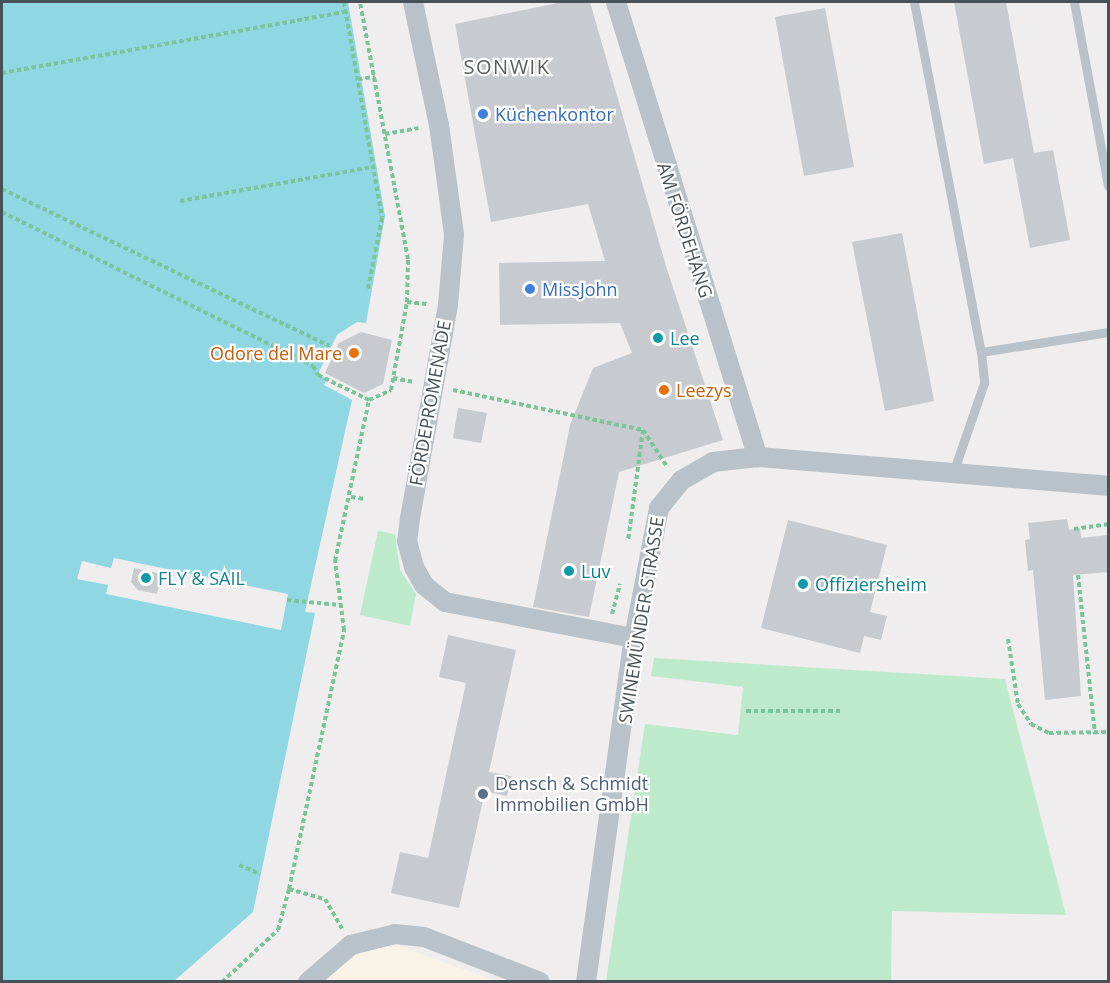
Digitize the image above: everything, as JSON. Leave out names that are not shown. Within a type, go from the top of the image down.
[{"type":"street","name":"FÖRDEPROMENADE","points":[[413,2],[439,124],[454,235],[435,387],[407,541],[424,585],[446,602],[634,638]]},
{"type":"street","name":"AM FÖRDEHANG","points":[[616,2],[758,457]]},
{"type":"street","name":"SWINEMÜNDER STRASSE","points":[[586,981],[634,638],[659,508],[682,480],[713,462],[758,457],[952,475],[1108,486]]},
{"type":"street","points":[[309,981],[351,945],[395,934],[424,937],[540,981]]},
{"type":"lane","points":[[914,2],[981,352],[984,383],[952,475]]},
{"type":"lane","points":[[1074,2],[1108,186]]},
{"type":"lane","points":[[981,352],[1108,332]]},
{"type":"path","points":[[344,2],[382,218],[368,288]]},
{"type":"path","points":[[360,2],[408,260],[407,302],[391,390],[369,400]]},
{"type":"path","points":[[2,73],[346,12]]},
{"type":"path","points":[[358,79],[375,77]]},
{"type":"path","points":[[385,134],[439,124]]},
{"type":"path","points":[[180,201],[372,167]]},
{"type":"path","points":[[2,189],[329,346]]},
{"type":"path","points":[[2,212],[313,366],[318,375],[369,400]]},
{"type":"path","points":[[435,387],[643,430],[668,469]]},
{"type":"path","points":[[222,981],[278,930],[289,889],[344,630],[335,561],[351,497],[369,400]]},
{"type":"path","points":[[626,554],[643,430]]},
{"type":"path","points":[[351,497],[366,499]]},
{"type":"path","points":[[1074,529],[1108,524]]},
{"type":"path","points":[[610,622],[622,574]]},
{"type":"path","points":[[1078,575],[1095,734]]},
{"type":"path","points":[[287,600],[340,605]]},
{"type":"path","points":[[1008,639],[1018,704],[1031,724],[1049,733],[1108,732]]},
{"type":"path","points":[[746,711],[843,711]]},
{"type":"path","points":[[239,865],[260,874]]},
{"type":"path","points":[[289,889],[325,899],[351,945]]},
{"type":"shaded area","points":[[399,946],[496,981],[324,982],[348,960],[372,948]]},
{"type":"green space","points":[[378,531],[395,534],[400,570],[416,594],[410,626],[360,615]]},
{"type":"green space","points":[[654,658],[1005,679],[1066,915],[892,911],[891,981],[606,981],[645,724],[738,735],[743,687],[651,676]]},
{"type":"water","points":[[2,2],[348,2],[385,216],[366,323],[357,322],[337,335],[318,374],[327,379],[324,385],[352,400],[305,612],[315,613],[253,912],[174,981],[2,982]]},
{"type":"pier","points":[[114,558],[288,594],[281,630],[106,594],[108,585],[77,579],[82,561],[111,568]]},
{"type":"building","points":[[563,2],[590,2],[666,266],[723,440],[619,472],[589,617],[533,607],[570,425],[593,368],[632,353],[620,323],[500,325],[499,263],[605,261],[588,204],[491,222],[455,24]]},
{"type":"building","points":[[954,2],[1006,2],[1034,153],[1053,150],[1070,240],[1030,248],[1013,158],[984,164]]},
{"type":"building","points":[[825,8],[854,167],[804,176],[775,17]]},
{"type":"building","points":[[902,233],[934,401],[885,411],[852,242]]},
{"type":"building","points":[[361,332],[392,340],[383,384],[364,393],[325,373],[339,343]]},
{"type":"building","points":[[458,408],[487,413],[481,443],[453,438]]},
{"type":"building","points":[[1067,519],[1069,530],[1080,528],[1081,538],[1108,535],[1108,572],[1073,575],[1081,696],[1045,700],[1033,570],[1028,571],[1025,540],[1030,539],[1028,523]]},
{"type":"building","name":"Offiziersheim","points":[[788,520],[887,545],[870,612],[887,616],[881,640],[864,636],[860,653],[761,628]]},
{"type":"building","name":"FLY & SAIL","points":[[134,568],[162,574],[157,594],[138,590],[131,582]]},
{"type":"building","points":[[448,635],[516,650],[489,772],[511,776],[507,796],[485,791],[459,908],[391,893],[400,852],[428,858],[466,683],[439,677]]},
{"type":"place","name":"Küchenkontor","points":[[483,114]]},
{"type":"place","name":"MissJohn","points":[[530,289]]},
{"type":"place","name":"Lee","points":[[658,338]]},
{"type":"place","name":"Odore del Mare","points":[[354,353]]},
{"type":"place","name":"Leezys","points":[[664,390]]},
{"type":"place","name":"Luv","points":[[569,571]]},
{"type":"place","name":"FLY & SAIL","points":[[146,578]]},
{"type":"place","name":"Offiziersheim","points":[[803,584]]},
{"type":"place","name":"Densch & Schmidt Immobilien GmbH","points":[[483,794]]},
{"type":"district","name":"SONWIK","points":[[507,66]]}]
